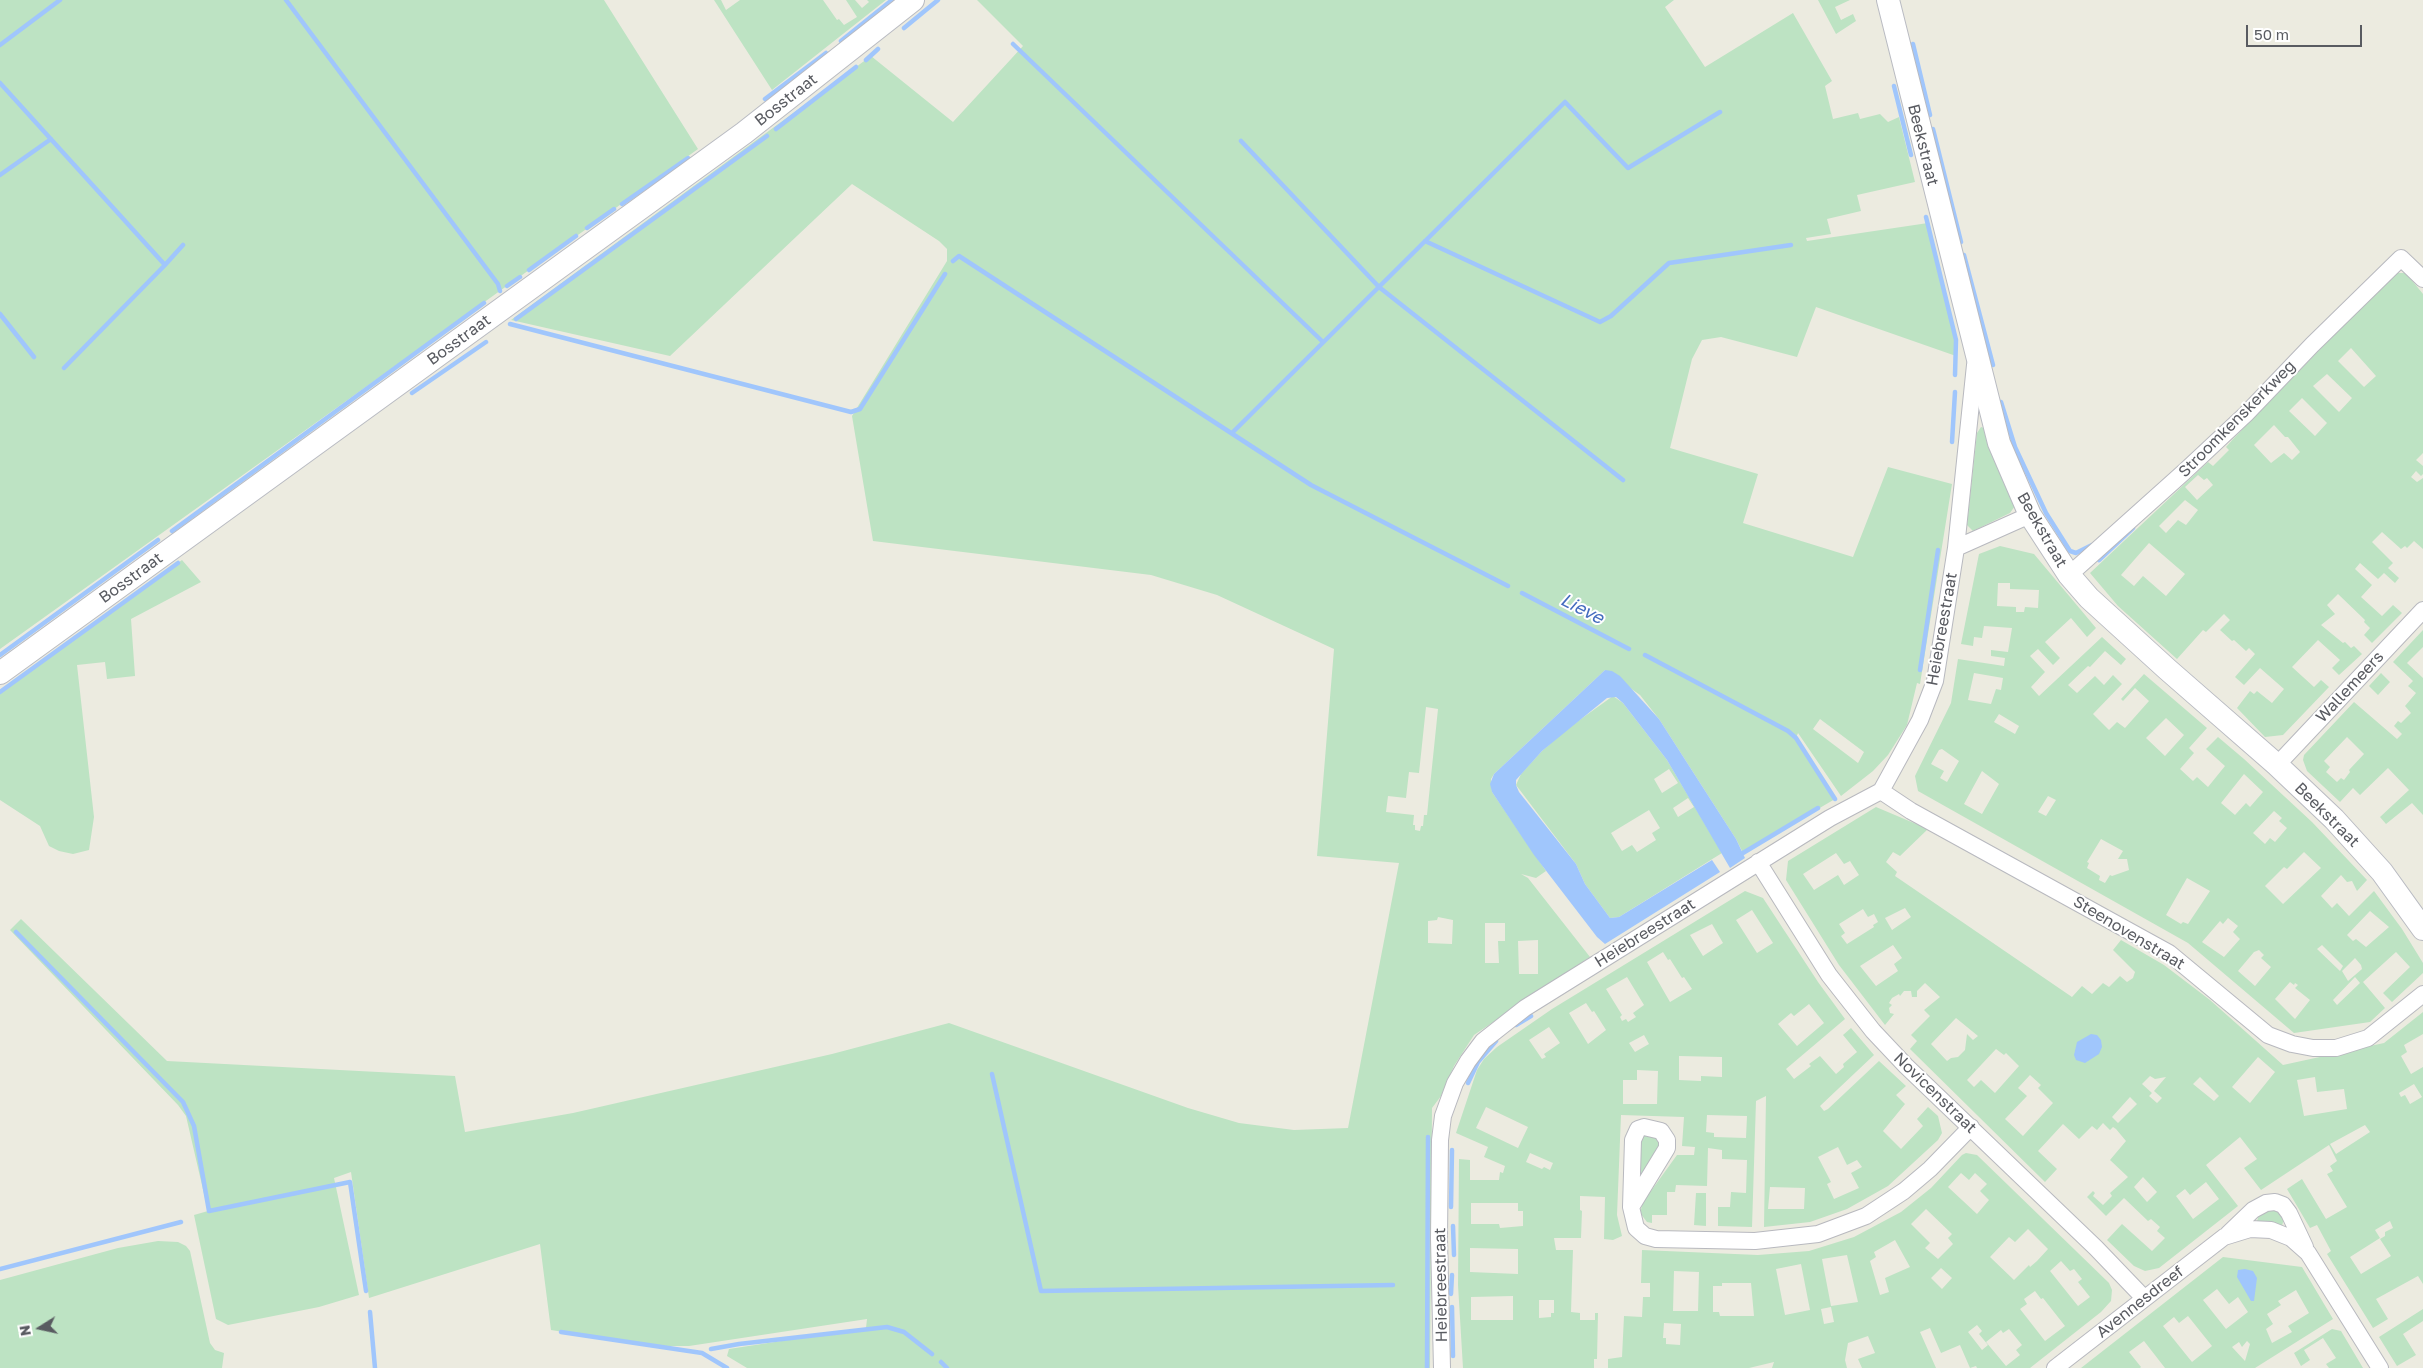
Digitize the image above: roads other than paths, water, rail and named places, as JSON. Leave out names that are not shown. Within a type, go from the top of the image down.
[{"type":"street","name":"Bosstraat","points":[[0,672],[737,138],[913,0]]},
{"type":"street","name":"Beekstraat","points":[[1888,0],[1999,443],[2030,515],[2068,575],[2113,621],[2277,764],[2334,819],[2382,872],[2423,929]]},
{"type":"street","name":"Stroomkenskerkweg","points":[[2068,575],[2246,414],[2312,344],[2401,258],[2423,279]]},
{"type":"street","name":"Heiebreestraat","points":[[1442,1368],[1439,1239],[1440,1140],[1443,1116],[1455,1083],[1483,1041],[1525,1008],[1758,862],[1830,818],[1880,791],[1897,766],[1920,720],[1935,681],[1956,548],[1976,355]]},
{"type":"street","points":[[1956,548],[2030,515]]},
{"type":"street","name":"Wallemeers","points":[[2277,764],[2423,610]]},
{"type":"street","name":"Steenovenstraat","points":[[1880,791],[1911,811],[2168,954],[2268,1035],[2292,1044],[2313,1048],[2336,1048],[2368,1038],[2423,994]]},
{"type":"street","name":"Novicenstraat","points":[[1758,862],[1829,976],[1850,1004],[1906,1066],[2096,1248],[2144,1298]]},
{"type":"street","points":[[1631,1207],[1636,1228],[1644,1236],[1656,1239],[1755,1242],[1818,1234],[1845,1225],[1884,1206],[1930,1169],[1971,1127]]},
{"type":"street","name":"Avennesdreef","points":[[2055,1368],[2224,1237],[2253,1210],[2266,1203],[2275,1202],[2283,1205],[2289,1213],[2308,1253],[2380,1368]]},
{"type":"street","name":"Avennesdreef","points":[[2224,1237],[2250,1229],[2271,1230],[2291,1238],[2308,1253]]},
{"type":"water","points":[[1605,670],[1612,671],[1620,676],[1659,719],[1736,839],[1745,858],[1730,868],[1667,760],[1623,703],[1616,697],[1607,698],[1542,751],[1516,780],[1519,792],[1576,864],[1585,884],[1610,918],[1619,917],[1712,860],[1720,872],[1605,944],[1597,937],[1534,855],[1492,792],[1490,784],[1494,774]]},
{"type":"water","points":[[2091,1034],[2097,1035],[2101,1040],[2102,1047],[2099,1054],[2085,1063],[2076,1060],[2074,1055],[2077,1042]]},
{"type":"water","points":[[2238,1270],[2253,1271],[2257,1278],[2254,1301],[2251,1301],[2237,1277]]},
{"type":"waterway","points":[[0,45],[60,0]]},
{"type":"waterway","points":[[286,0],[498,284],[500,291]]},
{"type":"waterway","points":[[841,41],[892,0]]},
{"type":"waterway","points":[[904,28],[938,0]]},
{"type":"waterway","points":[[1013,44],[1323,342]]},
{"type":"waterway","points":[[1913,44],[1930,115]]},
{"type":"waterway","points":[[866,60],[878,49]]},
{"type":"waterway","points":[[765,99],[826,53]]},
{"type":"waterway","points":[[776,129],[856,67]]},
{"type":"waterway","points":[[0,83],[165,265],[64,368]]},
{"type":"waterway","points":[[1894,86],[1911,155]]},
{"type":"waterway","points":[[1232,433],[1565,102],[1628,168],[1720,112]]},
{"type":"waterway","points":[[1933,129],[1961,242]]},
{"type":"waterway","points":[[516,319],[767,136]]},
{"type":"waterway","points":[[0,175],[51,139]]},
{"type":"waterway","points":[[1241,141],[1379,287],[1623,480]]},
{"type":"waterway","points":[[622,204],[688,158]]},
{"type":"waterway","points":[[587,228],[614,209]]},
{"type":"waterway","points":[[1926,217],[1956,340],[1955,375]]},
{"type":"waterway","points":[[529,270],[576,236]]},
{"type":"waterway","points":[[1425,241],[1600,322],[1611,316],[1669,263],[1791,245]]},
{"type":"waterway","points":[[165,265],[183,245]]},
{"type":"waterway","points":[[1964,255],[1993,365]]},
{"type":"waterway","points":[[953,261],[959,256],[1311,485],[1508,586]]},
{"type":"waterway","points":[[510,324],[851,412],[860,409],[945,274]]},
{"type":"waterway","points":[[507,286],[520,277]]},
{"type":"waterway","points":[[172,531],[484,303]]},
{"type":"waterway","points":[[0,314],[34,357]]},
{"type":"waterway","points":[[412,393],[486,342]]},
{"type":"waterway","points":[[1952,442],[1955,392]]},
{"type":"waterway","points":[[2001,402],[2015,447],[2046,513],[2070,551],[2076,553],[2092,545]]},
{"type":"waterway","points":[[2099,560],[2133,528]]},
{"type":"waterway","points":[[0,655],[158,540]]},
{"type":"waterway","points":[[1920,670],[1938,550]]},
{"type":"waterway","points":[[0,692],[178,563]]},
{"type":"waterway","name":"Lieve","points":[[1522,593],[1629,649]]},
{"type":"waterway","points":[[1645,655],[1788,731],[1796,738],[1835,799]]},
{"type":"waterway","points":[[1743,853],[1818,808]]},
{"type":"waterway","points":[[16,932],[183,1102],[194,1126],[209,1211],[350,1182],[366,1291]]},
{"type":"waterway","points":[[1516,1025],[1531,1016]]},
{"type":"waterway","points":[[1468,1083],[1478,1062],[1496,1041]]},
{"type":"waterway","points":[[992,1074],[1041,1291],[1393,1285]]},
{"type":"waterway","points":[[1427,1367],[1428,1137]]},
{"type":"waterway","points":[[1451,1207],[1452,1150]]},
{"type":"waterway","points":[[0,1269],[181,1222]]},
{"type":"waterway","points":[[1453,1226],[1454,1255]]},
{"type":"waterway","points":[[1451,1294],[1452,1275]]},
{"type":"waterway","points":[[1452,1307],[1453,1356]]},
{"type":"waterway","points":[[370,1312],[375,1368]]},
{"type":"waterway","points":[[711,1349],[887,1327],[904,1332],[932,1354]]},
{"type":"waterway","points":[[561,1332],[702,1353],[727,1368]]},
{"type":"waterway","points":[[941,1362],[947,1368]]}]
